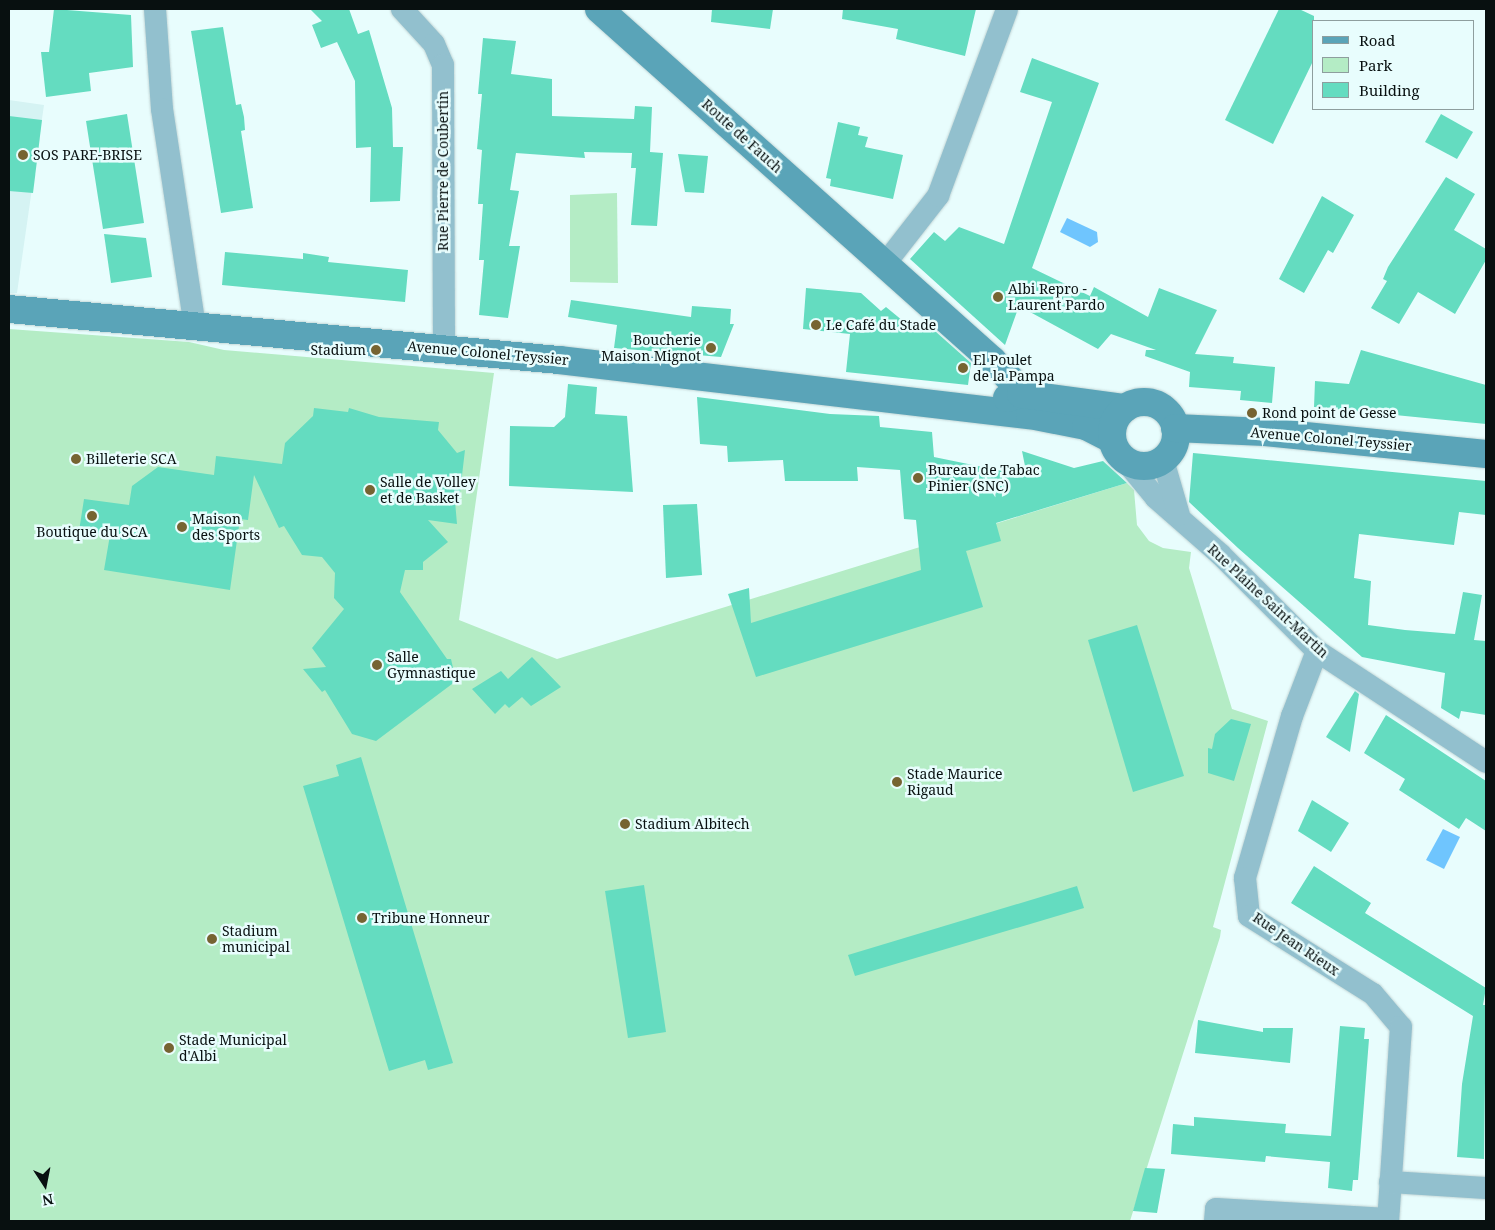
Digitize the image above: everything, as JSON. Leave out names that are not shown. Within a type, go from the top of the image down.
[{"type":"main road","name":"Route de Fauch","points":[[599,9],[884,264],[1025,395]]},
{"type":"main road","name":"Avenue Colonel Teyssier","points":[[9,309],[444,348],[966,408],[1086,426],[1118,449]]},
{"type":"main road","name":"Avenue Colonel Teyssier","points":[[966,408],[1025,395],[1125,408]]},
{"type":"main road","points":[[1146,402],[1165,410],[1175,428],[1174,446],[1162,460],[1143,466],[1118,449],[1114,421],[1125,408],[1146,402]]},
{"type":"main road","name":"Avenue Colonel Teyssier","points":[[1175,428],[1265,432],[1486,454]]},
{"type":"street","points":[[155,9],[162,109],[195,326]]},
{"type":"street","name":"Rue Pierre de Coubertin","points":[[402,9],[434,44],[443,65],[444,348]]},
{"type":"street","points":[[884,264],[938,196],[1007,9]]},
{"type":"street","points":[[1118,449],[1156,498],[1181,521]]},
{"type":"street","name":"Rue Plaine Saint-Martin","points":[[1162,460],[1168,490],[1181,521],[1317,651],[1486,762]]},
{"type":"street","name":"Rue Jean Rieux","points":[[1317,651],[1292,716],[1245,878],[1249,916],[1373,994],[1400,1027],[1388,1220]]},
{"type":"street","points":[[1390,1182],[1486,1188]]},
{"type":"street","points":[[1215,1221],[1216,1209],[1388,1220]]},
{"type":"shaded area","points":[[9,100],[44,105],[17,293],[9,293]]},
{"type":"green space","points":[[617,193],[618,283],[570,282],[570,195]]},
{"type":"green space","name":"Stadium Albitech","points":[[9,329],[189,342],[224,350],[494,373],[459,620],[557,659],[1127,483],[1134,490],[1137,525],[1149,541],[1163,548],[1191,552],[1189,568],[1232,709],[1268,721],[1213,927],[1221,930],[1220,937],[1130,1221],[9,1221]]},
{"type":"water","points":[[1067,218],[1097,232],[1098,242],[1090,247],[1060,232]]},
{"type":"water","points":[[1443,829],[1460,837],[1444,869],[1426,860]]},
{"type":"building","points":[[54,9],[131,15],[133,67],[89,73],[91,91],[46,97],[41,52],[49,52]]},
{"type":"building","points":[[310,9],[349,9],[358,34],[369,30],[392,108],[393,147],[403,147],[400,201],[370,202],[371,147],[356,148],[355,81],[337,42],[321,48],[312,25],[322,21]]},
{"type":"building","points":[[712,9],[773,9],[770,29],[711,22]]},
{"type":"building","points":[[843,9],[976,9],[965,56],[896,39],[898,29],[842,19]]},
{"type":"building","points":[[1279,9],[1299,9],[1314,16],[1314,20],[1312,20],[1312,63],[1273,144],[1225,120]]},
{"type":"building","points":[[223,27],[236,105],[241,104],[244,117],[245,130],[241,131],[253,208],[221,213],[191,31]]},
{"type":"building","points":[[483,38],[516,41],[511,74],[552,79],[552,116],[634,119],[635,106],[652,107],[650,152],[663,153],[657,226],[631,225],[636,168],[631,168],[632,153],[584,152],[585,158],[516,153],[510,190],[519,191],[509,246],[520,246],[508,318],[479,315],[484,260],[479,260],[483,204],[478,204],[482,150],[477,149],[482,94],[478,94]]},
{"type":"building","points":[[1032,58],[1099,83],[1032,268],[1090,296],[1094,287],[1148,317],[1159,288],[1217,310],[1195,354],[1234,357],[1233,363],[1275,367],[1272,403],[1240,400],[1241,391],[1189,387],[1190,372],[1145,356],[1146,350],[1156,350],[1111,334],[1098,349],[1019,306],[1005,345],[910,259],[934,232],[945,241],[959,227],[1004,244],[1052,102],[1020,92]]},
{"type":"building","points":[[127,114],[144,223],[103,229],[86,121]]},
{"type":"building","points":[[1441,114],[1473,132],[1457,159],[1425,142]]},
{"type":"building","name":"SOS PARE-BRISE","points":[[9,116],[42,120],[33,193],[9,191]]},
{"type":"building","points":[[838,122],[860,127],[858,135],[868,137],[865,147],[903,155],[893,199],[830,186],[831,179],[826,178]]},
{"type":"building","points":[[678,154],[708,156],[704,193],[685,192]]},
{"type":"building","points":[[1446,177],[1475,194],[1454,230],[1486,249],[1486,260],[1455,314],[1418,292],[1399,324],[1371,308],[1387,281],[1383,279],[1388,267]]},
{"type":"building","points":[[1322,196],[1354,215],[1333,253],[1328,250],[1304,293],[1279,279]]},
{"type":"building","points":[[104,234],[146,238],[152,277],[111,283]]},
{"type":"building","points":[[225,252],[303,259],[303,253],[329,257],[328,262],[408,270],[405,302],[222,285]]},
{"type":"building","points":[[806,288],[861,293],[881,311],[886,307],[914,330],[935,331],[971,363],[968,385],[846,372],[850,334],[803,329]]},
{"type":"building","points":[[571,300],[691,317],[692,306],[731,309],[730,324],[734,324],[721,357],[614,348],[617,325],[568,317]]},
{"type":"building","points":[[1361,350],[1486,385],[1486,424],[1314,407],[1315,381],[1349,384]]},
{"type":"building","points":[[568,384],[597,387],[595,414],[627,416],[633,492],[509,486],[510,426],[554,427],[565,417]]},
{"type":"building","points":[[697,397],[830,414],[879,416],[880,427],[932,432],[934,457],[1027,476],[1022,451],[1074,468],[1103,461],[1127,483],[996,523],[1001,541],[966,551],[983,607],[756,677],[728,594],[749,588],[751,623],[921,570],[916,520],[904,519],[900,470],[857,467],[858,481],[785,481],[783,460],[728,462],[727,446],[700,444]]},
{"type":"building","points":[[314,408],[348,412],[349,408],[379,417],[439,422],[438,430],[457,453],[465,450],[459,501],[455,501],[457,524],[428,520],[448,542],[423,562],[423,570],[405,570],[400,592],[447,659],[451,659],[456,681],[376,741],[352,734],[325,690],[322,692],[303,669],[326,667],[312,648],[344,609],[334,598],[335,573],[322,557],[302,555],[284,526],[279,528],[254,475],[248,520],[240,519],[230,590],[104,570],[110,535],[79,531],[84,499],[129,505],[132,486],[158,467],[214,475],[216,456],[282,464],[285,443],[313,416]]},
{"type":"building","points":[[1193,453],[1486,481],[1486,515],[1459,512],[1454,545],[1359,534],[1354,578],[1371,581],[1368,625],[1405,630],[1455,634],[1463,592],[1482,595],[1474,640],[1486,641],[1486,715],[1461,711],[1459,719],[1441,708],[1445,673],[1362,657],[1238,548],[1189,502]]},
{"type":"building","points":[[697,504],[702,575],[666,578],[663,505]]},
{"type":"building","points":[[1137,625],[1184,776],[1133,792],[1088,640]]},
{"type":"building","points":[[532,657],[561,687],[531,706],[522,697],[509,708],[505,704],[495,714],[472,689],[501,671],[508,679]]},
{"type":"building","points":[[1355,691],[1359,694],[1350,752],[1326,737]]},
{"type":"building","points":[[1386,715],[1486,781],[1486,831],[1466,818],[1459,829],[1399,790],[1405,779],[1364,753]]},
{"type":"building","points":[[1231,719],[1251,724],[1234,781],[1208,773],[1208,748],[1212,749],[1215,734]]},
{"type":"building","points":[[361,757],[453,1063],[428,1070],[425,1060],[389,1071],[303,786],[339,776],[336,765]]},
{"type":"building","points":[[1312,800],[1349,823],[1331,852],[1298,831]]},
{"type":"building","points":[[1314,866],[1371,903],[1365,913],[1486,988],[1483,1005],[1486,1005],[1484,1159],[1457,1157],[1462,1084],[1473,1016],[1291,903]]},
{"type":"building","points":[[644,885],[666,1032],[628,1038],[605,891]]},
{"type":"building","points":[[1077,886],[1084,908],[855,976],[848,955]]},
{"type":"building","points":[[1198,1020],[1263,1032],[1263,1028],[1293,1028],[1290,1063],[1195,1053]]},
{"type":"building","points":[[1340,1026],[1365,1028],[1364,1039],[1369,1039],[1358,1180],[1353,1180],[1352,1191],[1328,1188],[1330,1162],[1266,1156],[1265,1162],[1171,1154],[1173,1124],[1194,1126],[1194,1117],[1286,1124],[1285,1133],[1331,1136]]},
{"type":"building","points":[[1145,1168],[1165,1169],[1157,1213],[1133,1211]]},
{"type":"place","name":"SOS PARE-BRISE","points":[[23,155]]},
{"type":"place","name":"Albi Repro - Laurent Pardo","points":[[998,297]]},
{"type":"place","name":"Le Café du Stade","points":[[816,325]]},
{"type":"place","name":"Boucherie Maison Mignot","points":[[711,348]]},
{"type":"place","name":"Stadium","points":[[376,350]]},
{"type":"place","name":"El Poulet de la Pampa","points":[[963,368]]},
{"type":"place","name":"Rond point de Gesse","points":[[1252,413]]},
{"type":"place","name":"Billeterie SCA","points":[[76,459]]},
{"type":"place","name":"Bureau de Tabac Pinier (SNC)","points":[[918,478]]},
{"type":"place","name":"Salle de Volley et de Basket","points":[[370,490]]},
{"type":"place","name":"Boutique du SCA","points":[[92,516]]},
{"type":"place","name":"Maison des Sports","points":[[182,527]]},
{"type":"place","name":"Salle Gymnastique","points":[[377,665]]},
{"type":"place","name":"Stade Maurice Rigaud","points":[[897,782]]},
{"type":"place","name":"Stadium Albitech","points":[[625,824]]},
{"type":"place","name":"Tribune Honneur","points":[[362,918]]},
{"type":"place","name":"Stadium municipal","points":[[212,939]]},
{"type":"place","name":"Stade Municipal d'Albi","points":[[169,1048]]}]
